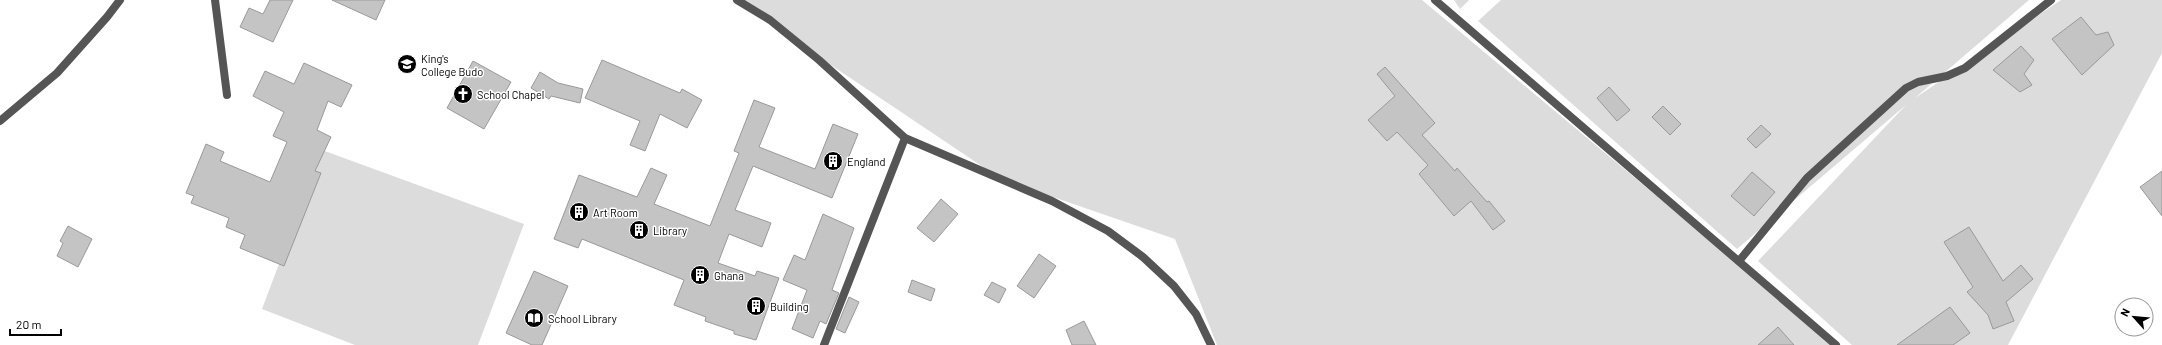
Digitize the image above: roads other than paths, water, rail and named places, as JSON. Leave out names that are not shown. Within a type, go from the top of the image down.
[{"type":"street","points":[[0,121],[57,73],[107,17],[120,0]]},
{"type":"street","points":[[215,0],[227,95]]},
{"type":"street","points":[[736,0],[770,20],[819,60],[905,138],[1052,201],[1108,231],[1143,257],[1174,286],[1196,314],[1211,345]]},
{"type":"street","points":[[1435,0],[1836,345]]},
{"type":"street","points":[[1739,261],[1807,178],[1906,88],[1918,82],[1947,76],[1965,68],[2051,0]]},
{"type":"street","points":[[824,345],[905,138]]},
{"type":"place","name":"King's College Budo","points":[[407,64]]},
{"type":"place","name":"School Chapel","points":[[463,94]]},
{"type":"place","name":"England","points":[[833,161]]},
{"type":"place","name":"Art Room","points":[[579,212]]},
{"type":"place","name":"Library","points":[[639,230]]},
{"type":"place","name":"Ghana","points":[[700,275]]},
{"type":"place","name":"Building","points":[[756,306]]},
{"type":"place","name":"School Library","points":[[534,318]]}]
